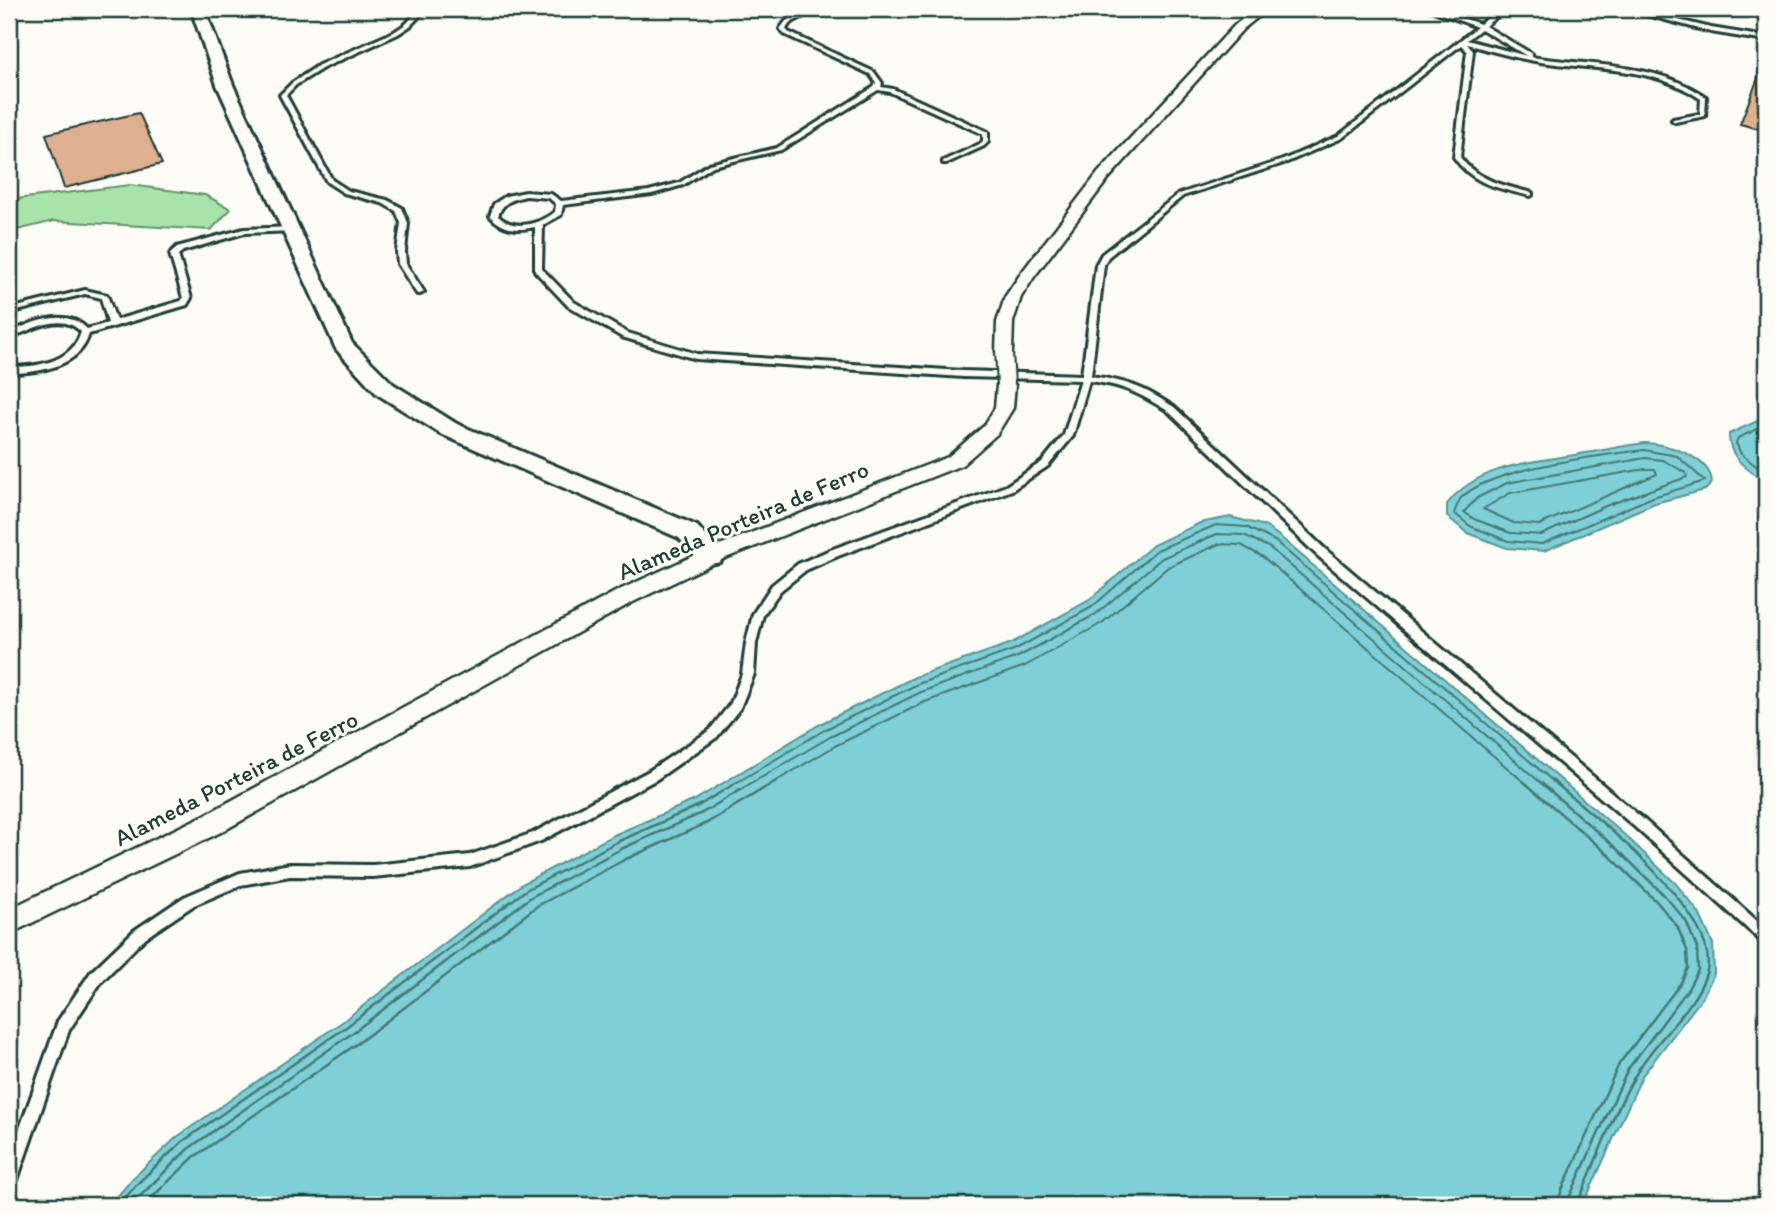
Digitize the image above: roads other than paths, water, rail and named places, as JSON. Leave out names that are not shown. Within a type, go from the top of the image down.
[{"type":"street","points":[[198,9],[225,85],[342,345],[385,389],[449,429],[688,532],[711,556]]},
{"type":"street","name":"Alameda Porteira de Ferro","points":[[9,922],[214,823],[624,597],[711,556],[956,461],[991,430],[1004,408],[1005,323],[1013,298],[1027,275],[1103,176],[1239,27],[1254,15],[1270,9]]},
{"type":"lane","points":[[9,22],[10,9]]},
{"type":"lane","points":[[420,292],[402,263],[403,218],[398,209],[387,202],[337,189],[329,181],[283,95],[292,84],[308,74],[396,33],[423,9]]},
{"type":"lane","points":[[814,9],[788,22],[783,29],[786,33],[872,73],[879,83],[877,88]]},
{"type":"lane","points":[[1431,9],[1481,26],[1544,65]]},
{"type":"lane","points":[[9,1180],[63,1027],[96,977],[140,934],[189,901],[240,879],[290,870],[373,871],[470,862],[537,837],[653,775],[713,734],[736,705],[748,674],[751,643],[758,614],[776,588],[802,567],[834,552],[1009,488],[1045,464],[1068,436],[1086,378],[1100,265],[1105,256],[1181,195],[1286,160],[1340,137],[1503,9]]},
{"type":"lane","points":[[1627,9],[1711,30],[1766,39]]},
{"type":"lane","points":[[1462,41],[1538,60],[1638,73],[1675,82],[1696,91],[1704,98],[1703,115],[1675,120]]},
{"type":"lane","points":[[1462,41],[1470,51],[1457,157],[1461,165],[1483,181],[1530,194]]},
{"type":"lane","points":[[560,203],[558,213],[539,224],[519,227],[502,224],[494,216],[494,211],[509,198],[526,194],[544,194],[560,203],[650,193],[681,184],[711,165],[779,149],[877,88],[891,90],[986,133],[987,137],[982,145],[945,162]]},
{"type":"lane","points":[[539,224],[538,268],[571,304],[625,335],[696,356],[908,371],[1086,378],[1117,382],[1137,389],[1171,409],[1322,553],[1639,823],[1766,937]]},
{"type":"lane","points":[[85,332],[184,303],[187,298],[174,254],[180,249],[244,231],[290,229]]},
{"type":"lane","points":[[9,311],[85,292],[104,297],[113,325]]},
{"type":"lane","points":[[9,336],[30,326],[55,321],[75,323],[85,332]]},
{"type":"lane","points":[[9,370],[36,369],[62,359],[80,345],[85,332]]},
{"type":"water","points":[[1766,417],[1766,482],[1736,457],[1729,434]]},
{"type":"water","points":[[1644,443],[1686,453],[1704,466],[1712,483],[1705,490],[1655,503],[1544,551],[1507,548],[1467,533],[1447,516],[1447,504],[1460,491],[1491,473],[1526,463]]},
{"type":"water","points":[[1230,517],[1265,526],[1279,536],[1628,838],[1676,884],[1699,913],[1713,944],[1714,974],[1702,998],[1642,1076],[1583,1205],[110,1205],[133,1178],[177,1137],[342,1022],[522,884],[614,835],[695,800],[822,723],[915,677],[1012,643],[1088,601],[1153,545],[1200,523]]}]
